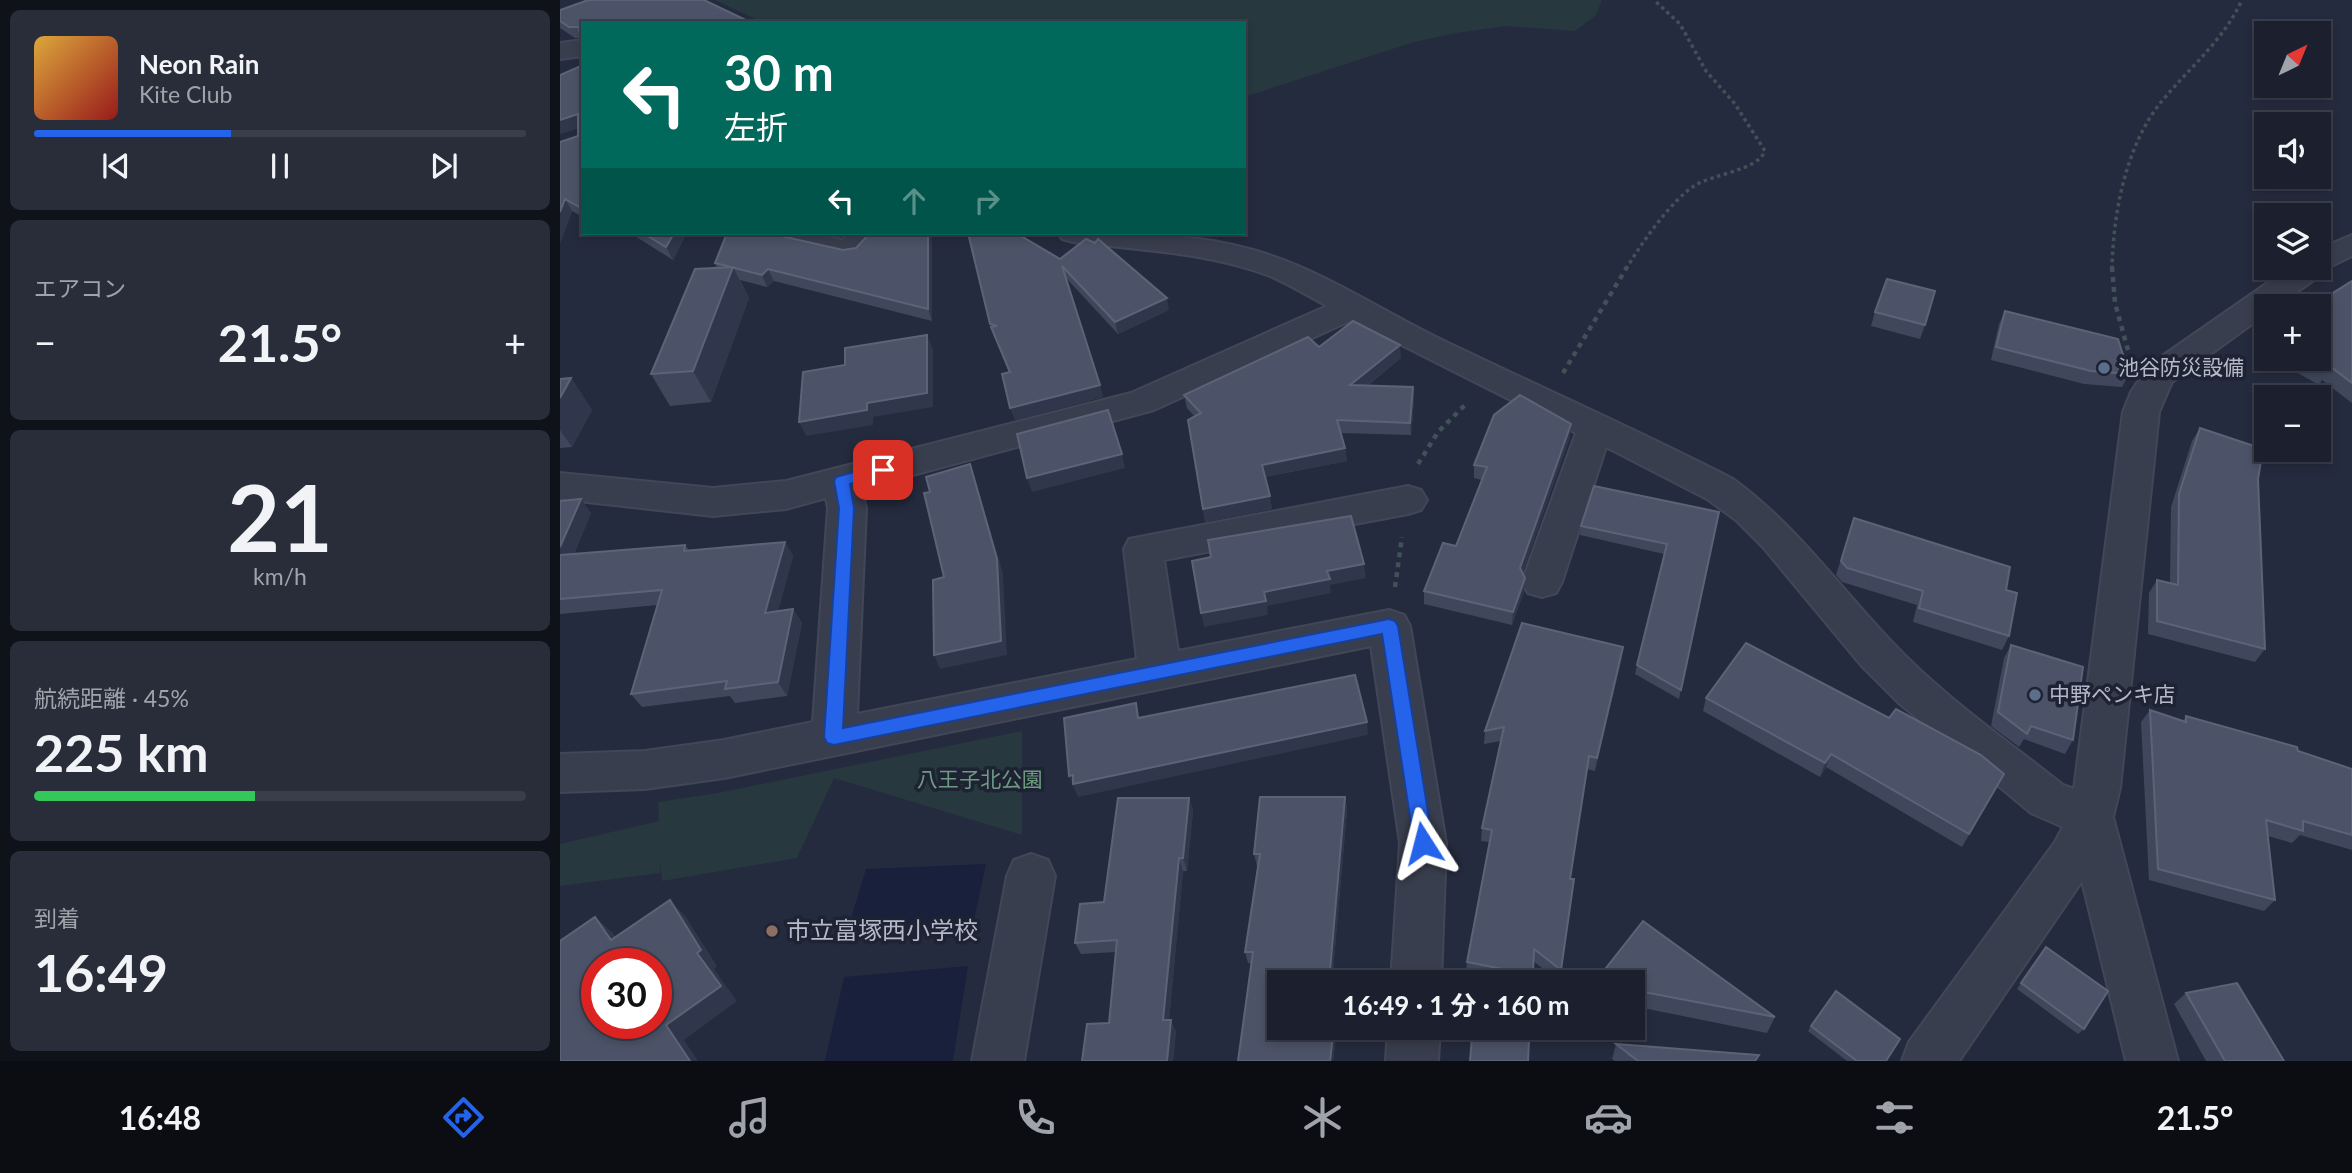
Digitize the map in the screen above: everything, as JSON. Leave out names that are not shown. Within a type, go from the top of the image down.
[{"type":"street","points":[[560,51],[581,48]]},
{"type":"street","points":[[780,235],[848,251],[867,235]]},
{"type":"street","points":[[1090,235],[1200,248],[1243,257],[1283,271],[1421,343],[1720,489],[1751,511],[1777,537],[1894,673],[2047,799],[2090,817]]},
{"type":"street","points":[[1928,1061],[2071,857],[2090,817],[2097,788],[2141,412],[2148,392],[2160,374],[2177,360],[2335,255]]},
{"type":"street","points":[[560,486],[713,502],[786,495],[1142,402],[1351,306]]},
{"type":"street","points":[[1542,582],[1591,437],[1599,429]]},
{"type":"street","points":[[834,737],[847,508],[841,481]]},
{"type":"street","points":[[1160,672],[1143,549],[1408,500]]},
{"type":"street","points":[[560,773],[685,765],[1389,626],[1423,843],[1417,970]]},
{"type":"street","points":[[2090,817],[2152,1061]]},
{"type":"street","points":[[998,1061],[1031,876]]},
{"type":"street","points":[[1412,1061],[1413,1040]]},
{"type":"path","points":[[1545,403],[1628,265],[1681,196],[1697,184],[1753,163],[1762,158],[1765,151],[1735,104],[1706,71],[1680,24],[1654,0]]},
{"type":"path","points":[[2148,392],[2133,366],[2112,289],[2114,240],[2136,144],[2151,115],[2223,32],[2242,0]]},
{"type":"green space","points":[[715,0],[1602,0],[1596,15],[1575,31],[1505,26],[1456,33],[1414,42],[1246,96],[1246,21],[760,21]]},
{"type":"green space","name":"八王子北公園","points":[[1022,731],[1022,835],[834,778],[797,858],[662,881],[660,861],[660,873],[560,886],[560,844],[659,821],[658,802],[718,793]]},
{"type":"water","points":[[986,864],[972,930],[846,935],[866,869]]},
{"type":"water","points":[[968,966],[953,1061],[825,1061],[844,977]]},
{"type":"building","points":[[588,0],[704,0],[748,21],[581,21],[581,36],[579,27],[569,27],[560,21],[560,10]]},
{"type":"building","points":[[581,66],[581,208],[565,199],[560,212],[560,142],[578,136],[578,114],[560,120],[560,75]]},
{"type":"building","points":[[646,235],[673,235],[666,247]]},
{"type":"building","points":[[726,235],[777,235],[843,250],[856,248],[868,235],[928,235],[928,309],[768,269],[762,275],[715,263]]},
{"type":"building","points":[[968,235],[1019,235],[1060,259],[1086,239],[1095,243],[1098,239],[1167,298],[1115,322],[1062,266],[1100,385],[1010,408],[1002,374],[1010,372],[991,327],[997,326],[990,324]]},
{"type":"building","points":[[733,267],[693,371],[651,374],[695,269]]},
{"type":"building","points":[[1887,279],[1935,291],[1925,325],[1875,312]]},
{"type":"building","points":[[2352,281],[2352,383],[2331,367],[2331,294]]},
{"type":"building","points":[[2005,311],[2118,339],[2129,374],[2091,371],[1996,347]]},
{"type":"building","points":[[1353,321],[1400,345],[1350,385],[1413,387],[1410,423],[1337,420],[1345,448],[1262,465],[1270,496],[1203,509],[1188,420],[1201,413],[1184,395],[1308,337],[1319,347]]},
{"type":"building","points":[[927,335],[927,393],[867,403],[867,410],[799,422],[803,372],[845,365],[845,348]]},
{"type":"building","points":[[571,378],[560,398],[560,379]]},
{"type":"building","points":[[1520,395],[1571,424],[1520,568],[1525,578],[1513,612],[1424,591],[1443,543],[1456,546],[1487,467],[1474,465],[1494,415]]},
{"type":"building","points":[[1108,410],[1122,454],[1027,478],[1017,434]]},
{"type":"building","points":[[2200,428],[2254,446],[2254,462],[2261,462],[2258,479],[2265,649],[2157,621],[2157,580],[2178,585],[2179,494]]},
{"type":"building","points":[[970,464],[997,559],[1001,641],[934,655],[933,580],[944,577],[924,493],[930,492],[926,477]]},
{"type":"building","points":[[1594,486],[1719,512],[1681,690],[1637,665],[1667,544],[1581,526]]},
{"type":"building","points":[[581,499],[560,547],[560,501]]},
{"type":"building","points":[[1351,516],[1364,564],[1327,571],[1330,579],[1264,592],[1266,601],[1201,613],[1192,561],[1211,557],[1208,540]]},
{"type":"building","points":[[1854,518],[2010,567],[2006,590],[2017,593],[2009,636],[1919,608],[1923,591],[1847,568],[1841,561]]},
{"type":"building","points":[[785,542],[765,613],[793,609],[778,682],[725,689],[727,681],[631,694],[662,590],[560,599],[560,555],[685,545],[684,551]]},
{"type":"building","points":[[1522,623],[1623,647],[1597,758],[1589,756],[1570,879],[1574,879],[1561,970],[1534,949],[1533,970],[1508,970],[1467,962],[1492,830],[1482,828],[1504,727],[1485,731]]},
{"type":"building","points":[[1746,643],[1889,718],[1896,709],[1981,755],[2004,774],[1969,834],[1831,754],[1825,763],[1706,698]]},
{"type":"building","points":[[2011,645],[2083,667],[2073,740],[2031,726],[2027,734],[1998,712]]},
{"type":"building","points":[[1355,675],[1367,722],[1073,784],[1073,775],[1069,776],[1064,718],[1136,703],[1138,718]]},
{"type":"building","points":[[2150,710],[2186,722],[2186,716],[2297,747],[2298,751],[2352,769],[2352,835],[2303,821],[2303,831],[2266,820],[2275,900],[2158,869]]},
{"type":"building","points":[[1260,797],[1345,797],[1330,970],[1267,970],[1267,1040],[1332,1040],[1330,1061],[1238,1061],[1253,952],[1245,952],[1260,854],[1254,854]]},
{"type":"building","points":[[1118,798],[1189,798],[1183,858],[1179,858],[1163,1020],[1171,1020],[1167,1061],[1082,1061],[1087,1024],[1109,1023],[1117,940],[1075,943],[1080,904],[1104,902]]},
{"type":"building","points":[[670,900],[701,950],[697,953],[721,986],[672,1021],[672,948],[581,948],[581,1039],[672,1039],[672,1034],[690,1061],[560,1061],[560,941],[595,917],[611,940]]},
{"type":"building","points":[[1643,921],[1775,1017],[1645,992],[1645,970],[1604,970]]},
{"type":"building","points":[[2046,947],[2108,991],[2084,1029],[2021,983]]},
{"type":"building","points":[[2237,983],[2284,1061],[2225,1061],[2186,993]]},
{"type":"building","points":[[1836,991],[1900,1039],[1886,1061],[1857,1061],[1811,1026]]},
{"type":"building","points":[[1472,1040],[1529,1041],[1528,1061],[1470,1061]]},
{"type":"building","points":[[1616,1044],[1759,1055],[1755,1061],[1638,1061]]},
{"type":"place","name":"池谷防災設備","points":[[2104,368]]},
{"type":"place","name":"中野ペンキ店","points":[[2035,695]]},
{"type":"place","name":"市立富塚西小学校","points":[[772,931]]},
{"type":"route","points":[[883,470],[841,481],[847,508],[834,737],[1389,626],[1423,843]]}]
